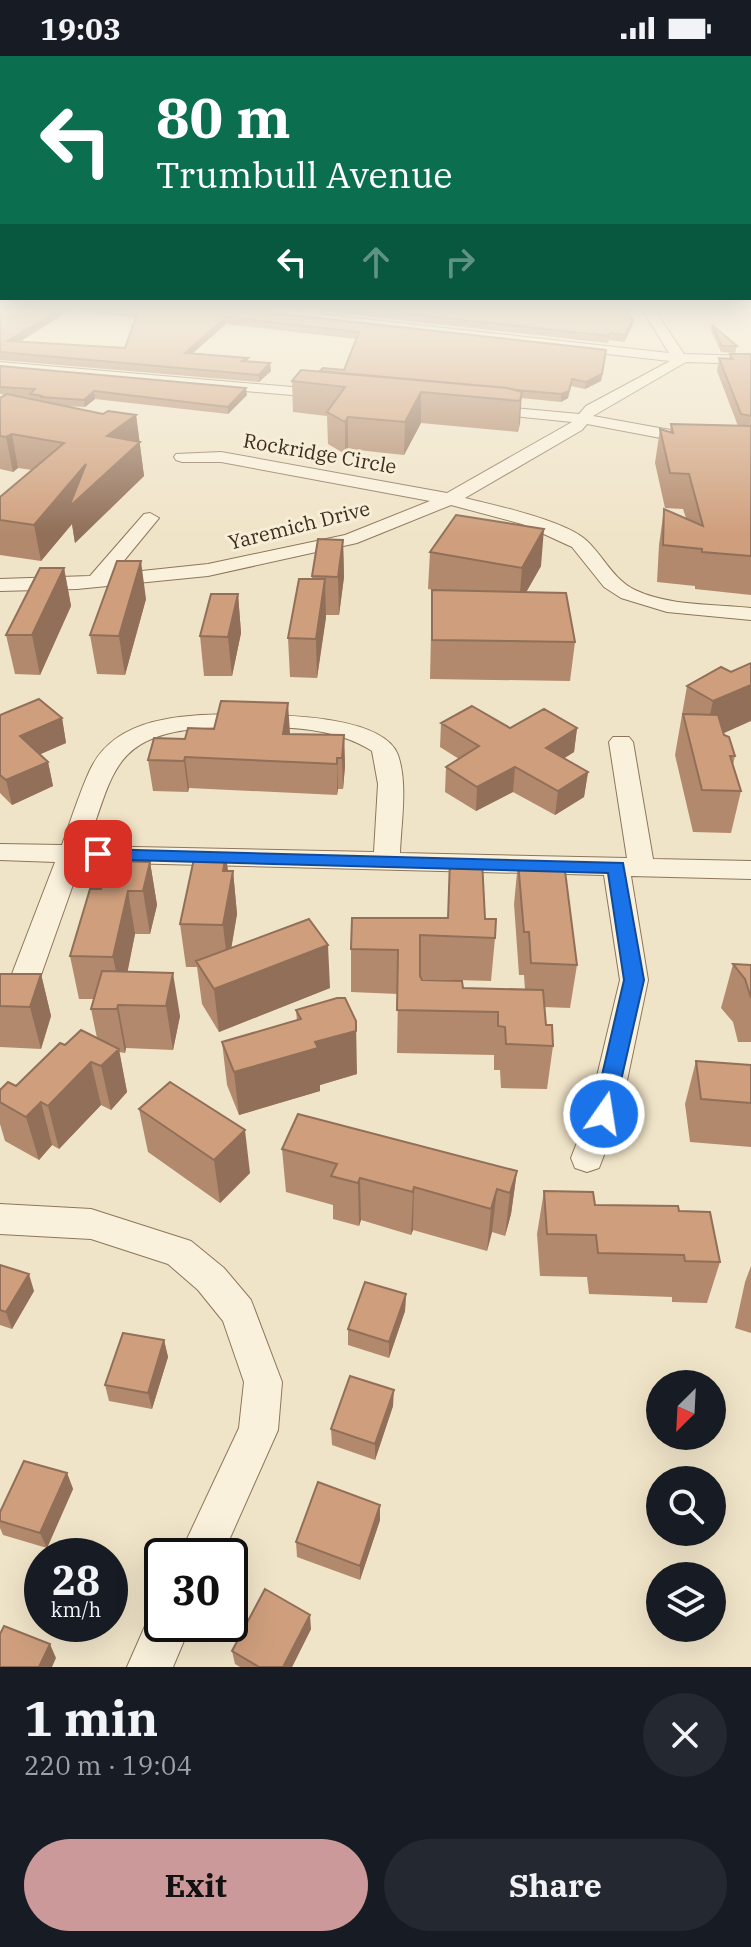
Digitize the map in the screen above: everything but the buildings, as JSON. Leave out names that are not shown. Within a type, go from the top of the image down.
[{"type":"street","points":[[208,384],[343,396]]},
{"type":"street","name":"Yaremich Drive","points":[[0,585],[96,581],[208,570],[350,539],[450,499],[576,427],[591,409],[637,384]]},
{"type":"street","points":[[467,407],[582,419],[687,438],[751,443]]},
{"type":"street","name":"Rockridge Circle","points":[[182,457],[221,457],[450,499],[528,520],[561,532],[579,543],[618,588],[644,600],[680,608],[751,614]]},
{"type":"street","points":[[96,581],[150,518]]},
{"type":"street","points":[[20,992],[103,768],[125,743],[138,735],[177,724],[250,722],[317,726],[358,733],[383,748],[388,767],[387,862]]},
{"type":"street","points":[[587,1158],[604,1114],[634,980],[621,742]]},
{"type":"street","points":[[0,852],[751,870]]},
{"type":"street","points":[[0,1219],[91,1224],[179,1252],[211,1279],[238,1312],[263,1382],[258,1430],[208,1538]]},
{"type":"street","points":[[150,1667],[161,1642]]},
{"type":"route","points":[[98,854],[616,867],[634,980],[604,1114]]}]
